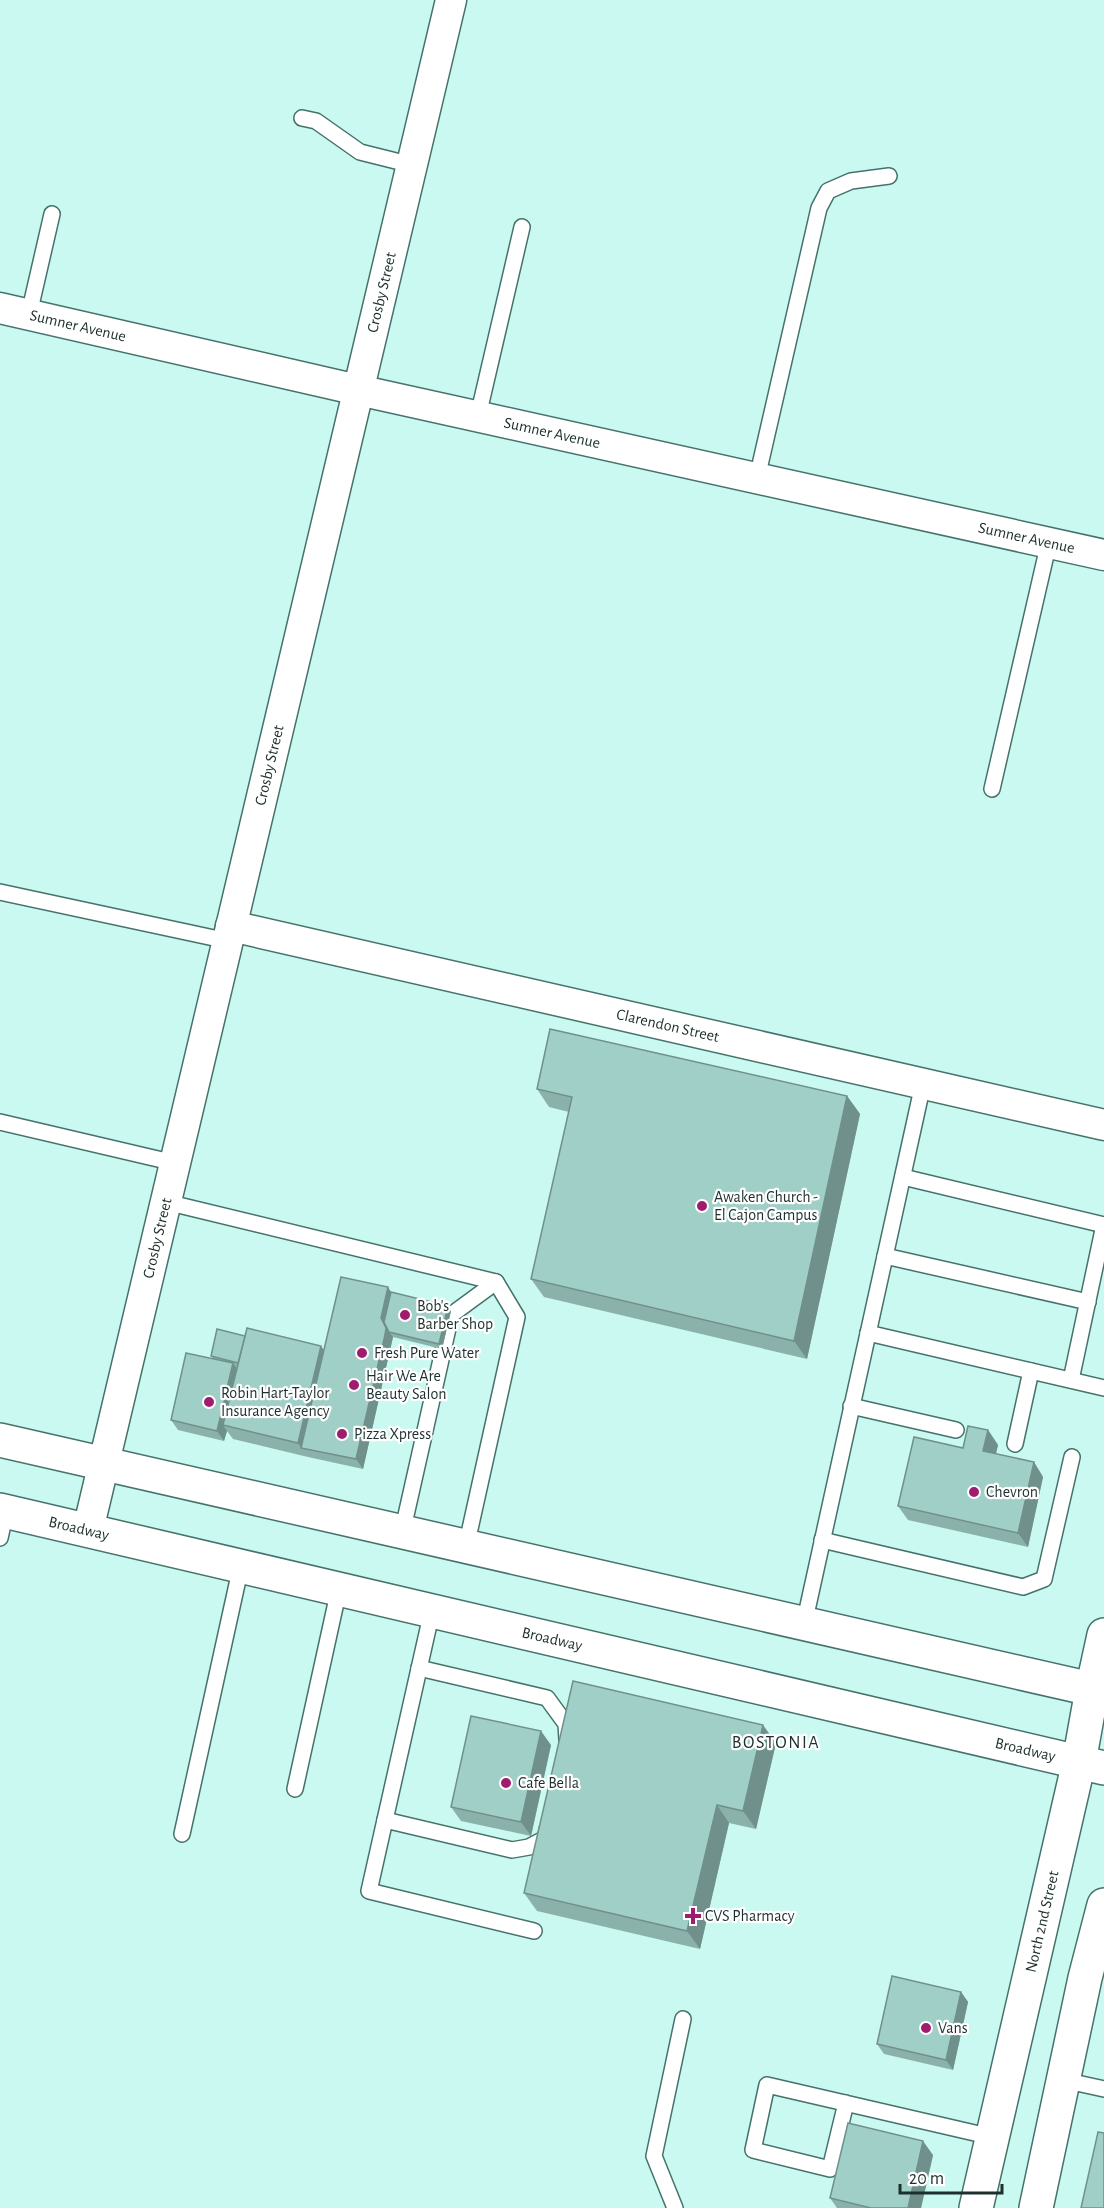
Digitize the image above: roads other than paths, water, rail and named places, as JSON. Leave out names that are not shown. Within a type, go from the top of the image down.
[{"type":"main road","points":[[0,1440],[1098,1691]]},
{"type":"main road","name":"Broadway","points":[[2,1519],[88,1530],[1091,1765]]},
{"type":"main road","name":"North 2nd Street","points":[[976,2208],[992,2137],[1091,1765],[1104,1635]]},
{"type":"main road","points":[[1036,2208],[1063,2080],[1094,1980],[1104,1905]]},
{"type":"street","name":"Crosby Street","points":[[88,1530],[451,0]]},
{"type":"street","name":"Sumner Avenue","points":[[0,308],[358,390],[1104,555]]},
{"type":"street","name":"Clarendon Street","points":[[230,933],[1104,1125]]},
{"type":"lane","points":[[302,118],[316,121],[360,152],[412,165]]},
{"type":"lane","points":[[757,478],[819,208],[828,191],[850,181],[889,176]]},
{"type":"lane","points":[[29,314],[52,214]]},
{"type":"lane","points":[[478,416],[522,227]]},
{"type":"lane","points":[[992,789],[1048,542]]},
{"type":"lane","points":[[0,892],[230,933]]},
{"type":"lane","points":[[804,1624],[923,1084]]},
{"type":"lane","points":[[0,1122],[175,1163]]},
{"type":"lane","points":[[903,1177],[1104,1225],[1071,1380]]},
{"type":"lane","points":[[166,1203],[496,1282],[516,1317],[466,1547]]},
{"type":"lane","points":[[885,1256],[1088,1302]]},
{"type":"lane","points":[[402,1533],[451,1315],[496,1282]]},
{"type":"lane","points":[[868,1333],[1104,1388]]},
{"type":"lane","points":[[1015,1444],[1031,1371]]},
{"type":"lane","points":[[852,1406],[956,1430]]},
{"type":"lane","points":[[822,1540],[1023,1587],[1044,1579],[1072,1457]]},
{"type":"lane","points":[[182,1834],[241,1566]]},
{"type":"lane","points":[[295,1789],[339,1589]]},
{"type":"lane","points":[[432,1611],[369,1891],[534,1931]]},
{"type":"lane","points":[[419,1668],[547,1698],[566,1724],[564,1754]]},
{"type":"lane","points":[[385,1820],[512,1850],[529,1847],[546,1838],[550,1817]]},
{"type":"lane","points":[[675,2208],[654,2156],[682,2019]]},
{"type":"lane","points":[[1063,2080],[1104,2089]]},
{"type":"lane","points":[[846,2103],[830,2169],[753,2150],[767,2085],[846,2103],[992,2137]]},
{"type":"place","name":"Awaken Church - El Cajon Campus","points":[[702,1206]]},
{"type":"place","name":"Bob's Barber Shop","points":[[405,1315]]},
{"type":"place","name":"Fresh Pure Water","points":[[362,1353]]},
{"type":"place","name":"Hair We Are Beauty Salon","points":[[354,1385]]},
{"type":"place","name":"Robin Hart-Taylor Insurance Agency","points":[[209,1402]]},
{"type":"place","name":"Pizza Xpress","points":[[342,1434]]},
{"type":"place","name":"Chevron","points":[[974,1492]]},
{"type":"place","name":"Cafe Bella","points":[[506,1783]]},
{"type":"place","name":"CVS Pharmacy","points":[[693,1916]]},
{"type":"place","name":"Vans","points":[[926,2028]]},
{"type":"district","name":"BOSTONIA","points":[[776,1743]]}]
